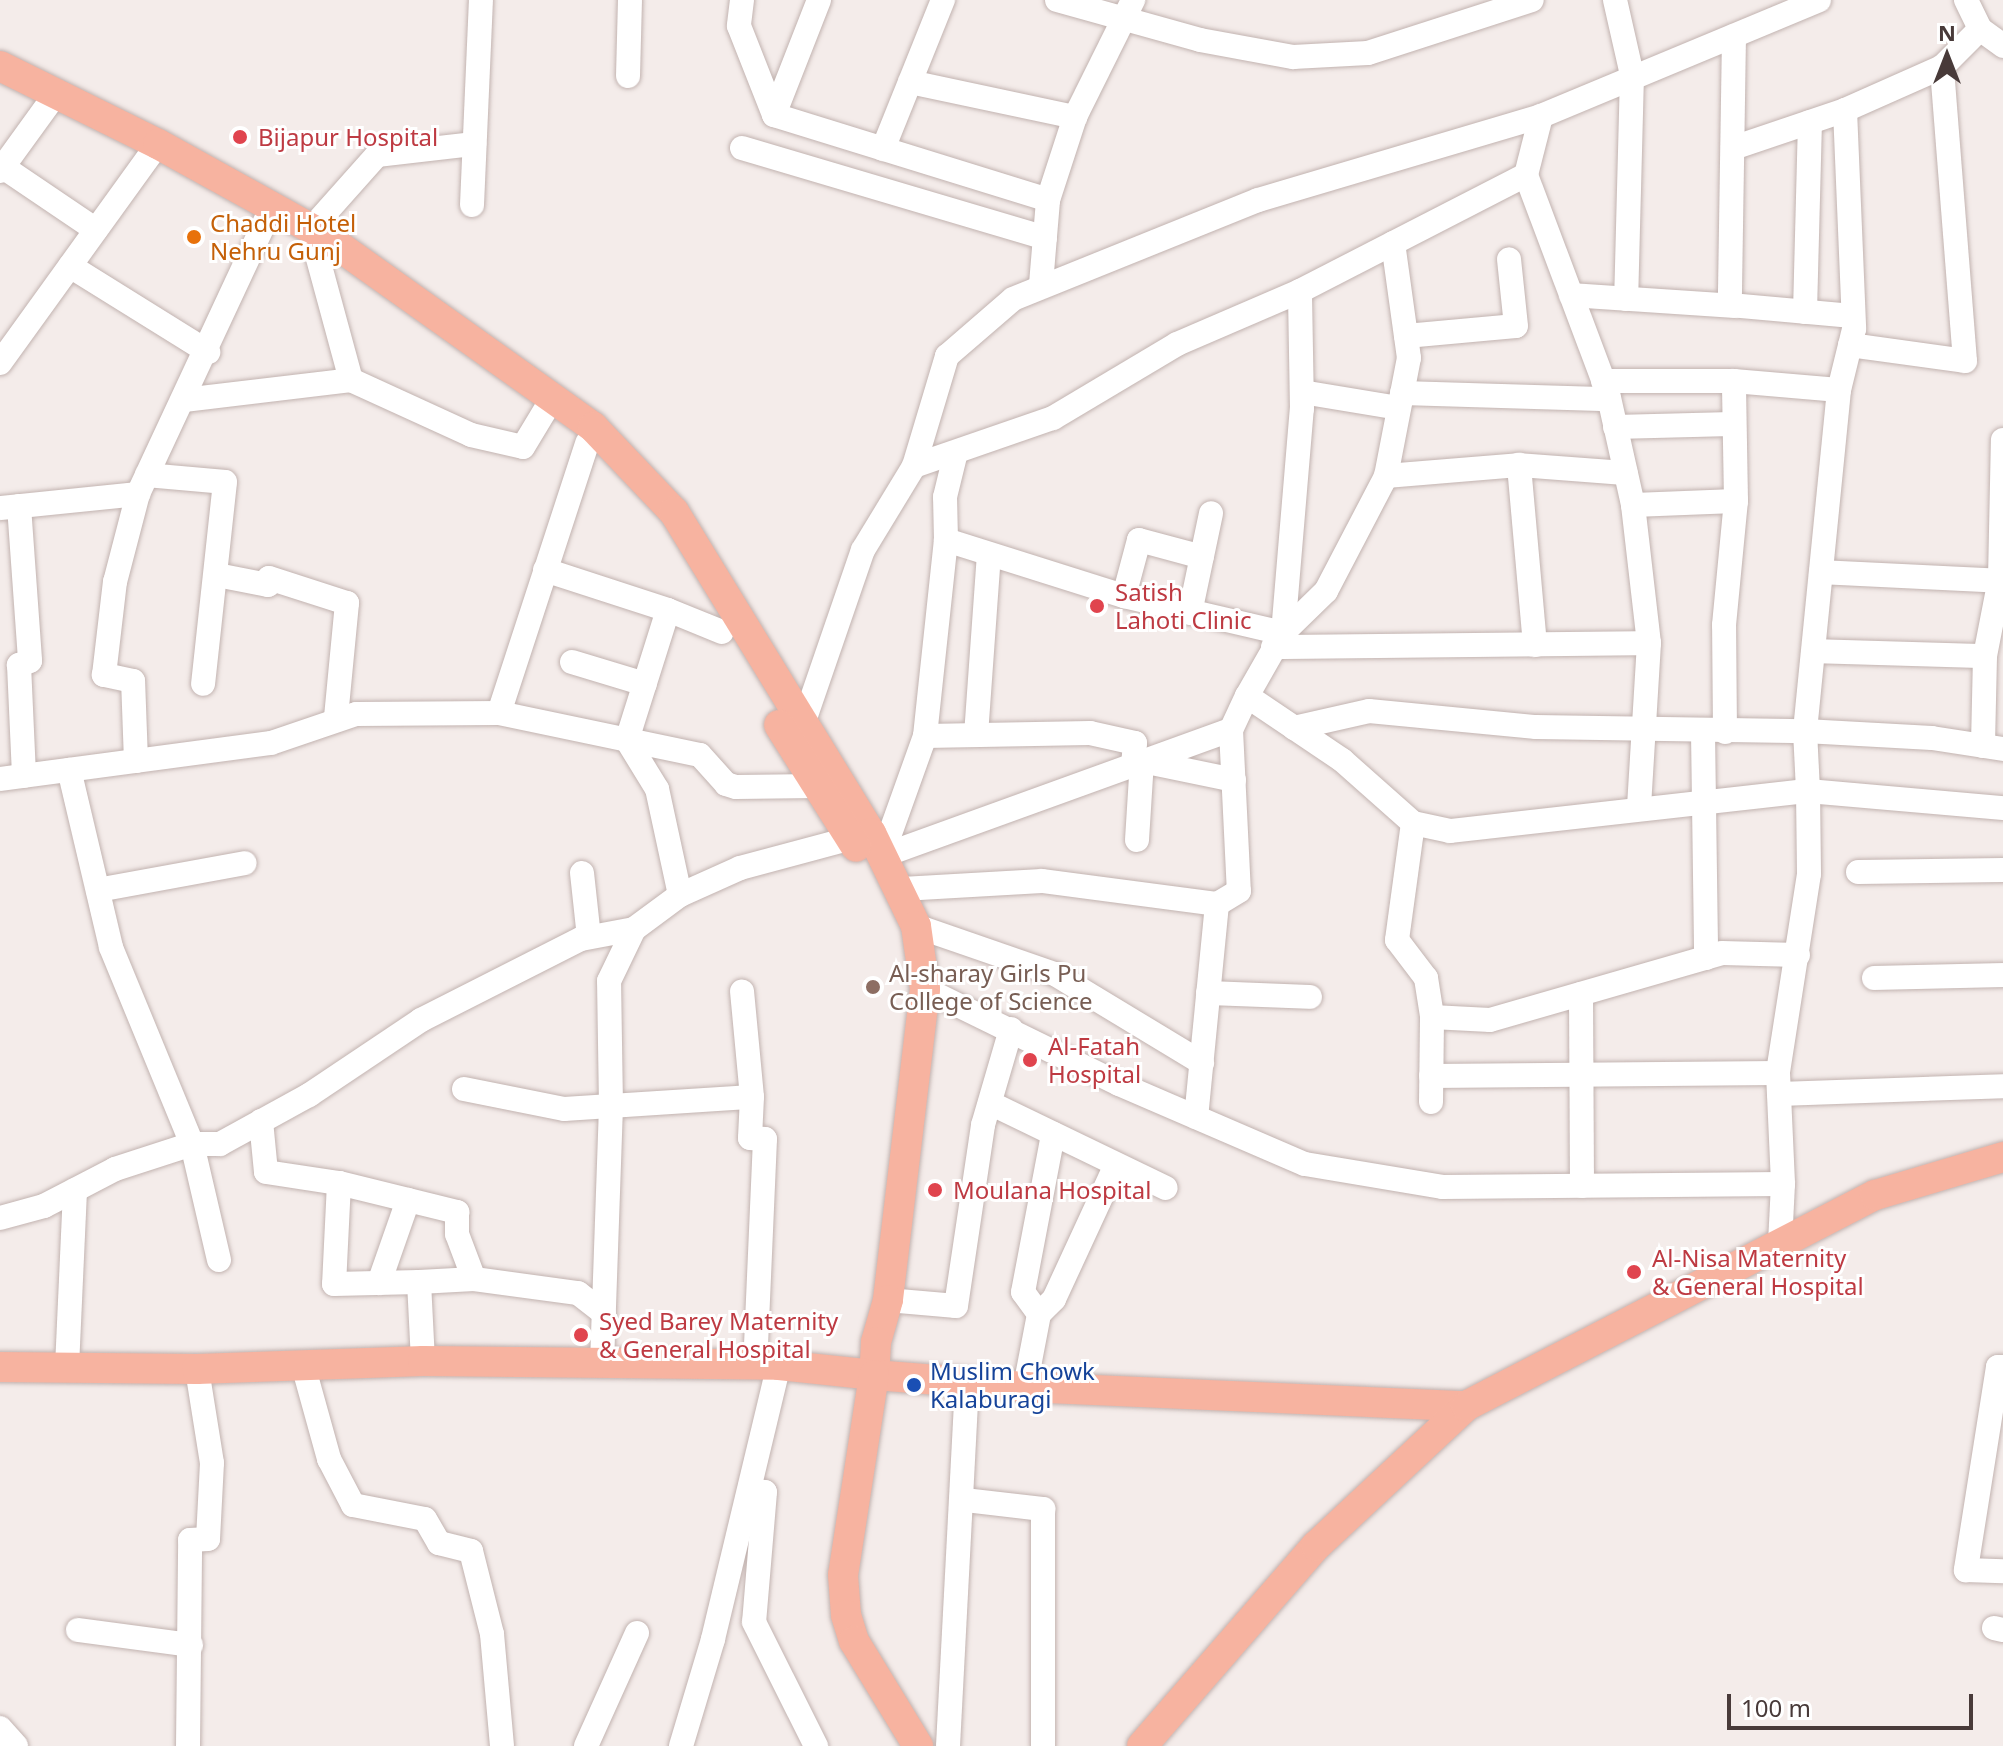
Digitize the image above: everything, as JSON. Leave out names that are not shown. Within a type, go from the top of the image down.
[{"type":"main road","points":[[0,66],[50,102]]},
{"type":"main road","points":[[0,85],[50,102],[152,151],[314,239],[625,456],[674,512],[803,724],[868,842],[888,894],[904,961],[905,1005],[870,1318],[876,1342]]},
{"type":"main road","points":[[152,151],[266,219],[314,239]]},
{"type":"main road","points":[[548,404],[645,505],[817,786],[868,842],[902,889],[916,926],[925,989],[888,1300],[876,1342],[874,1375],[843,1575],[846,1615],[854,1641],[918,1746]]},
{"type":"main road","points":[[1142,1746],[1316,1546],[1466,1406],[1875,1195],[2003,1157]]},
{"type":"main road","points":[[0,1367],[197,1369],[423,1361],[767,1365],[967,1384],[1466,1406]]},
{"type":"street","points":[[472,205],[481,0]]},
{"type":"street","points":[[628,76],[630,0]]},
{"type":"street","points":[[742,0],[739,26],[774,115]]},
{"type":"street","points":[[774,115],[819,0]]},
{"type":"street","points":[[883,149],[943,0]]},
{"type":"street","points":[[1057,0],[1130,8],[1200,40],[1293,57],[1368,53],[1499,5],[1532,0]]},
{"type":"street","points":[[1615,0],[1632,75],[1626,299]]},
{"type":"street","points":[[803,724],[863,550],[914,466],[947,356],[1013,299],[1041,284],[1258,200],[1541,116],[1632,75],[1819,0]]},
{"type":"street","points":[[1966,0],[1980,29],[2003,46]]},
{"type":"street","points":[[1041,284],[1048,200],[1075,117],[1130,8]]},
{"type":"street","points":[[1733,148],[1845,110],[1942,67],[1980,29]]},
{"type":"street","points":[[1734,36],[1730,305],[1735,306]]},
{"type":"street","points":[[1850,345],[1965,361],[1942,67]]},
{"type":"street","points":[[910,82],[1075,117]]},
{"type":"street","points":[[50,102],[1,169],[96,230]]},
{"type":"street","points":[[1780,1243],[1783,1184],[1779,1083],[1809,874],[1805,731],[1839,390],[1850,345],[1853,316],[1845,110]]},
{"type":"street","points":[[774,115],[1048,200]]},
{"type":"street","points":[[1541,116],[1526,175],[1606,390],[1633,505],[1649,643],[1639,808]]},
{"type":"street","points":[[1805,312],[1810,122]]},
{"type":"street","points":[[351,380],[314,239],[377,155],[474,144]]},
{"type":"street","points":[[742,148],[1045,238]]},
{"type":"street","points":[[0,363],[152,151]]},
{"type":"street","points":[[914,466],[1053,418],[1177,344],[1300,291],[1526,175]]},
{"type":"street","points":[[136,761],[133,681],[104,675],[115,582],[143,485],[208,352],[266,219]]},
{"type":"street","points":[[902,889],[1042,881],[1217,904],[1239,891],[1231,730],[1278,640],[1326,591],[1386,476],[1409,358],[1393,243]]},
{"type":"street","points":[[1406,336],[1516,326],[1509,259]]},
{"type":"street","points":[[70,266],[208,352]]},
{"type":"street","points":[[1278,640],[1302,392],[1300,291]]},
{"type":"street","points":[[1571,295],[1853,316]]},
{"type":"street","points":[[184,400],[351,380],[471,435],[523,447],[548,404]]},
{"type":"street","points":[[1302,392],[1401,401],[1734,381],[1839,390]]},
{"type":"street","points":[[1706,958],[1704,800],[1714,732],[1736,501],[1732,424],[1734,381]]},
{"type":"street","points":[[1615,427],[1732,424]]},
{"type":"street","points":[[1294,728],[1369,711],[1643,731],[1805,731],[1932,738],[1993,748],[1991,668],[2001,580],[2003,440]]},
{"type":"street","points":[[499,713],[587,443]]},
{"type":"street","points":[[868,842],[925,736],[946,540],[945,497],[956,452]]},
{"type":"street","points":[[1386,476],[1519,465],[1626,473]]},
{"type":"street","points":[[1519,465],[1535,645]]},
{"type":"street","points":[[24,776],[19,665],[30,661],[9,507],[143,485],[225,482],[203,684]]},
{"type":"street","points":[[1633,505],[1736,501]]},
{"type":"street","points":[[1190,613],[1211,513]]},
{"type":"street","points":[[946,540],[1278,640],[1535,645],[1649,643]]},
{"type":"street","points":[[1124,596],[1139,540],[1202,557]]},
{"type":"street","points":[[976,735],[989,555]]},
{"type":"street","points":[[545,570],[668,610],[722,632]]},
{"type":"street","points":[[1821,572],[2001,580]]},
{"type":"street","points":[[217,575],[268,585],[269,578],[347,603],[336,718]]},
{"type":"street","points":[[668,610],[627,740],[657,789],[680,895]]},
{"type":"street","points":[[1814,651],[1991,668]]},
{"type":"street","points":[[572,662],[645,684]]},
{"type":"street","points":[[1247,696],[1342,760],[1413,823],[1450,831],[1704,800],[1808,791],[2003,808]]},
{"type":"street","points":[[0,779],[271,743],[336,718],[499,713],[707,758],[726,784],[817,786]]},
{"type":"street","points":[[0,1218],[44,1206],[115,1169],[192,1144],[220,1144],[421,1020],[589,937],[634,929],[680,895],[740,868],[868,842],[1138,762],[1231,730]]},
{"type":"street","points":[[925,736],[1090,733],[1135,743],[1138,762],[1137,840]]},
{"type":"street","points":[[1138,762],[1234,780]]},
{"type":"street","points":[[69,770],[111,947],[192,1144],[219,1260]]},
{"type":"street","points":[[1413,823],[1397,940],[1426,978],[1432,1017],[1431,1102]]},
{"type":"street","points":[[98,890],[245,863]]},
{"type":"street","points":[[1858,872],[2003,870]]},
{"type":"street","points":[[582,873],[589,937]]},
{"type":"street","points":[[1196,1117],[1217,904]]},
{"type":"street","points":[[916,926],[1055,974],[1202,1063]]},
{"type":"street","points":[[602,1364],[611,1106],[609,981],[634,929]]},
{"type":"street","points":[[1432,1017],[1490,1020],[1706,958],[1798,955]]},
{"type":"street","points":[[1874,978],[2003,975]]},
{"type":"street","points":[[925,989],[1196,1117],[1305,1164],[1442,1187],[1783,1184]]},
{"type":"street","points":[[681,1746],[750,1490],[767,1365],[765,1139],[750,1138],[752,1097],[742,991]]},
{"type":"street","points":[[1208,993],[1310,997]]},
{"type":"street","points":[[1581,994],[1582,1186]]},
{"type":"street","points":[[888,1300],[956,1306],[990,1103],[1011,1029]]},
{"type":"street","points":[[1431,1076],[1582,1074],[1779,1083],[2003,1086]]},
{"type":"street","points":[[464,1089],[543,1107],[752,1097]]},
{"type":"street","points":[[990,1103],[1166,1188]]},
{"type":"street","points":[[261,1121],[266,1172],[339,1183],[457,1212],[457,1234],[474,1279]]},
{"type":"street","points":[[1039,1314],[1023,1292],[1053,1134]]},
{"type":"street","points":[[1025,1387],[1039,1314],[1054,1299],[1116,1165]]},
{"type":"street","points":[[339,1183],[334,1284],[474,1279],[578,1293],[604,1313]]},
{"type":"street","points":[[67,1367],[75,1190]]},
{"type":"street","points":[[379,1283],[408,1200]]},
{"type":"street","points":[[419,1282],[423,1361]]},
{"type":"street","points":[[303,1365],[329,1459],[353,1505],[425,1519],[439,1543],[471,1551],[492,1634],[502,1746]]},
{"type":"street","points":[[2003,1367],[1998,1367],[1966,1570],[2003,1571]]},
{"type":"street","points":[[188,1746],[190,1540],[208,1539],[212,1463],[197,1369]]},
{"type":"street","points":[[948,1746],[965,1500],[967,1384]]},
{"type":"street","points":[[750,1490],[765,1492],[754,1622],[816,1746]]},
{"type":"street","points":[[965,1500],[1043,1509],[1043,1746]]},
{"type":"street","points":[[78,1630],[191,1645]]},
{"type":"street","points":[[586,1746],[637,1633]]},
{"type":"street","points":[[0,1728],[16,1746]]},
{"type":"place","name":"Bijapur Hospital","points":[[240,137]]},
{"type":"place","name":"Chaddi Hotel Nehru Gunj","points":[[194,237]]},
{"type":"place","name":"Satish Lahoti Clinic","points":[[1097,606]]},
{"type":"place","name":"Al-sharay Girls Pu College of Science","points":[[873,987]]},
{"type":"place","name":"Al-Fatah Hospital","points":[[1030,1060]]},
{"type":"place","name":"Moulana Hospital","points":[[935,1190]]},
{"type":"place","name":"Al-Nisa Maternity & General Hospital","points":[[1634,1272]]},
{"type":"place","name":"Syed Barey Maternity & General Hospital","points":[[581,1335]]},
{"type":"place","name":"Muslim Chowk Kalaburagi","points":[[914,1385]]}]
